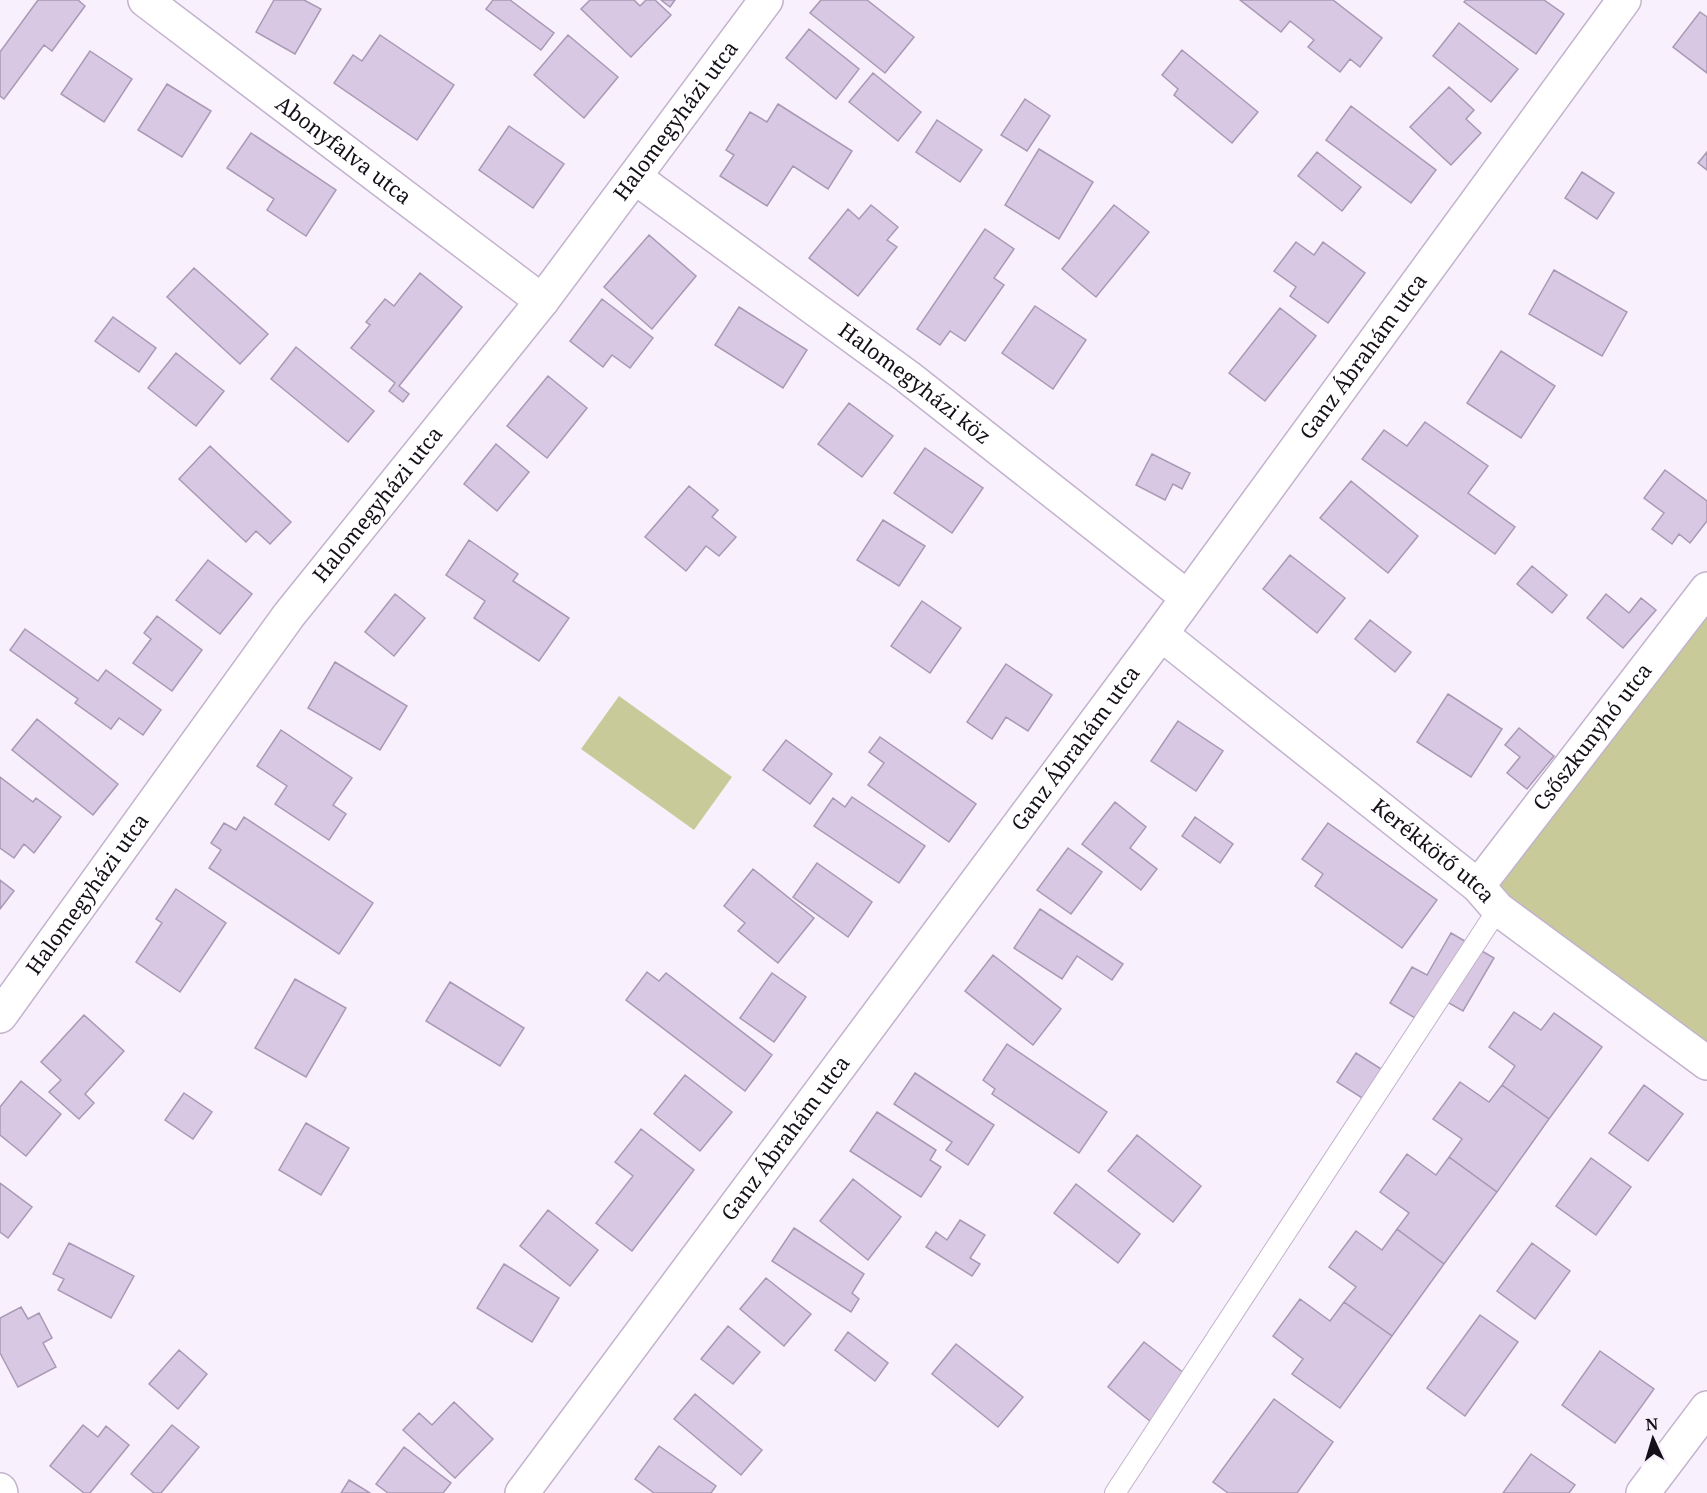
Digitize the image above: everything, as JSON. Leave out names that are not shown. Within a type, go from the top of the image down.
[{"type":"street","name":"Abonyfalva utca","points":[[145,0],[542,301]]},
{"type":"street","name":"Halomegyházi utca","points":[[0,1016],[289,615],[542,301],[636,178],[766,0]]},
{"type":"street","name":"Ganz Ábrahám utca","points":[[522,1493],[1161,634],[1624,0]]},
{"type":"street","name":"Halomegyházi köz","points":[[636,178],[908,377],[1187,597]]},
{"type":"street","name":"Csőszkunyhó utca","points":[[1488,897],[1707,589]]},
{"type":"street","name":"Kerékkötő utca","points":[[1161,634],[1488,897],[1707,1063]]},
{"type":"street","points":[[1643,1493],[1707,1408]]},
{"type":"lane","points":[[1115,1493],[1488,897]]},
{"type":"green space","points":[[1707,589],[1707,1063],[1478,886]]},
{"type":"green space","points":[[619,696],[732,777],[694,830],[581,749]]},
{"type":"building","points":[[38,0],[78,0],[85,6],[52,51],[44,45],[4,99],[0,96],[0,52]]},
{"type":"building","points":[[274,0],[304,0],[321,9],[295,54],[256,32]]},
{"type":"building","points":[[493,0],[510,0],[554,33],[541,50],[486,9]]},
{"type":"building","points":[[590,0],[634,0],[640,6],[646,0],[655,0],[671,15],[631,57],[581,9]]},
{"type":"building","points":[[661,0],[675,0],[670,7]]},
{"type":"building","points":[[821,0],[867,0],[914,37],[885,73],[810,13]]},
{"type":"building","points":[[1240,0],[1333,0],[1382,38],[1360,67],[1350,59],[1340,72],[1308,47],[1314,40],[1290,21],[1281,32]]},
{"type":"building","points":[[1466,0],[1544,0],[1564,14],[1536,54],[1464,2]]},
{"type":"building","points":[[1700,12],[1707,17],[1707,73],[1673,47]]},
{"type":"building","points":[[1459,23],[1518,69],[1491,102],[1433,56]]},
{"type":"building","points":[[809,29],[859,69],[836,99],[786,58]]},
{"type":"building","points":[[380,35],[454,85],[417,140],[334,83],[353,55],[362,61]]},
{"type":"building","points":[[568,35],[618,77],[584,118],[534,75]]},
{"type":"building","points":[[1182,50],[1258,112],[1232,143],[1174,95],[1178,89],[1162,75]]},
{"type":"building","points":[[90,51],[132,79],[104,122],[61,94]]},
{"type":"building","points":[[873,73],[921,112],[898,141],[849,102]]},
{"type":"building","points":[[167,84],[211,111],[182,157],[138,130]]},
{"type":"building","points":[[1449,87],[1474,110],[1466,119],[1481,133],[1451,165],[1410,127]]},
{"type":"building","points":[[1025,99],[1050,116],[1027,151],[1001,135]]},
{"type":"building","points":[[778,104],[852,151],[828,189],[793,166],[767,206],[720,176],[734,155],[726,150],[750,112],[767,122]]},
{"type":"building","points":[[1351,106],[1436,170],[1411,203],[1326,140]]},
{"type":"building","points":[[937,120],[982,150],[960,182],[916,152]]},
{"type":"building","points":[[509,126],[564,164],[533,208],[479,170]]},
{"type":"building","points":[[251,133],[336,190],[306,236],[267,210],[274,199],[227,168]]},
{"type":"building","points":[[1039,149],[1093,182],[1059,239],[1005,205]]},
{"type":"building","points":[[1317,152],[1361,187],[1342,211],[1298,176]]},
{"type":"building","points":[[1707,152],[1707,170],[1698,163]]},
{"type":"building","points":[[1582,172],[1614,193],[1597,219],[1565,198]]},
{"type":"building","points":[[871,205],[898,227],[887,240],[897,247],[858,296],[809,258],[848,209],[859,219]]},
{"type":"building","points":[[1114,205],[1149,232],[1096,297],[1062,269]]},
{"type":"building","points":[[985,229],[1014,249],[994,278],[1004,285],[965,341],[950,331],[940,345],[917,329]]},
{"type":"building","points":[[649,235],[696,276],[652,329],[604,287]]},
{"type":"building","points":[[1296,242],[1314,255],[1323,242],[1365,273],[1328,323],[1290,296],[1296,287],[1274,271]]},
{"type":"building","points":[[194,268],[268,334],[240,364],[167,297]]},
{"type":"building","points":[[1554,270],[1627,312],[1602,356],[1529,314]]},
{"type":"building","points":[[420,273],[462,307],[399,386],[409,394],[403,402],[389,391],[395,383],[351,348],[370,325],[366,322],[385,299],[394,306]]},
{"type":"building","points":[[602,299],[653,338],[630,368],[612,355],[603,367],[570,341]]},
{"type":"building","points":[[1035,306],[1086,340],[1053,389],[1002,353]]},
{"type":"building","points":[[739,307],[807,350],[783,388],[715,345]]},
{"type":"building","points":[[1280,308],[1316,336],[1265,401],[1229,373]]},
{"type":"building","points":[[113,317],[156,348],[139,372],[95,341]]},
{"type":"building","points":[[296,347],[374,411],[348,442],[271,379]]},
{"type":"building","points":[[1501,351],[1555,386],[1521,438],[1467,403]]},
{"type":"building","points":[[176,353],[224,391],[196,426],[148,388]]},
{"type":"building","points":[[548,376],[587,408],[547,458],[507,426]]},
{"type":"building","points":[[849,403],[893,436],[862,477],[818,444]]},
{"type":"building","points":[[1425,422],[1488,466],[1468,493],[1515,527],[1495,554],[1362,459],[1384,430],[1407,446]]},
{"type":"building","points":[[496,444],[529,472],[497,511],[464,484]]},
{"type":"building","points":[[210,446],[291,522],[270,544],[256,531],[246,542],[179,479]]},
{"type":"building","points":[[925,448],[983,488],[952,533],[894,493]]},
{"type":"building","points":[[1152,454],[1190,473],[1182,489],[1173,484],[1165,500],[1136,485]]},
{"type":"building","points":[[1665,470],[1707,501],[1707,521],[1690,543],[1679,534],[1672,544],[1652,529],[1664,513],[1644,498]]},
{"type":"building","points":[[1351,481],[1418,536],[1388,573],[1320,518]]},
{"type":"building","points":[[689,486],[718,510],[712,517],[736,537],[719,556],[706,546],[686,571],[645,537]]},
{"type":"building","points":[[883,520],[925,546],[899,586],[857,560]]},
{"type":"building","points":[[469,540],[518,574],[513,581],[569,618],[539,661],[474,618],[485,601],[446,575]]},
{"type":"building","points":[[1290,555],[1345,598],[1317,633],[1263,589]]},
{"type":"building","points":[[208,560],[252,594],[220,634],[176,600]]},
{"type":"building","points":[[1532,566],[1567,595],[1552,613],[1517,584]]},
{"type":"building","points":[[395,594],[425,618],[394,656],[365,632]]},
{"type":"building","points":[[1606,594],[1629,613],[1641,598],[1656,610],[1623,648],[1587,618]]},
{"type":"building","points":[[922,601],[961,628],[930,673],[891,646]]},
{"type":"building","points":[[157,616],[202,650],[172,691],[133,663],[151,639],[144,633]]},
{"type":"building","points":[[1370,620],[1411,652],[1395,672],[1355,639]]},
{"type":"building","points":[[25,629],[98,681],[106,670],[161,710],[143,735],[119,718],[111,729],[75,703],[78,699],[10,650]]},
{"type":"building","points":[[335,662],[407,706],[380,750],[308,708]]},
{"type":"building","points":[[1006,664],[1052,695],[1028,731],[1006,717],[992,739],[967,722]]},
{"type":"building","points":[[1448,694],[1502,729],[1471,777],[1417,742]]},
{"type":"building","points":[[37,719],[118,784],[93,815],[12,750]]},
{"type":"building","points":[[1178,721],[1223,751],[1196,791],[1151,761]]},
{"type":"building","points":[[1519,728],[1554,756],[1527,789],[1507,773],[1520,757],[1505,745]]},
{"type":"building","points":[[281,730],[352,778],[333,805],[346,814],[329,840],[275,804],[287,786],[257,766]]},
{"type":"building","points":[[880,737],[976,804],[949,842],[868,785],[884,763],[869,752]]},
{"type":"building","points":[[786,740],[832,774],[810,804],[763,770]]},
{"type":"building","points":[[0,777],[33,802],[36,798],[61,817],[34,853],[24,844],[14,858],[0,848]]},
{"type":"building","points":[[852,797],[925,846],[899,883],[814,826],[833,798],[845,807]]},
{"type":"building","points":[[1115,802],[1146,827],[1130,848],[1157,869],[1141,890],[1082,844]]},
{"type":"building","points":[[244,817],[373,903],[339,954],[209,868],[221,850],[211,843],[224,823],[236,830]]},
{"type":"building","points":[[1195,817],[1233,844],[1220,863],[1182,836]]},
{"type":"building","points":[[1328,823],[1437,900],[1402,948],[1315,886],[1323,874],[1302,859]]},
{"type":"building","points":[[1068,848],[1102,872],[1071,914],[1037,890]]},
{"type":"building","points":[[817,863],[872,902],[848,937],[793,897]]},
{"type":"building","points":[[753,869],[814,918],[778,963],[738,931],[745,923],[724,906]]},
{"type":"building","points":[[0,880],[14,891],[0,909]]},
{"type":"building","points":[[176,889],[226,923],[180,992],[136,962],[162,923],[156,919]]},
{"type":"building","points":[[1040,909],[1123,964],[1112,980],[1077,956],[1062,979],[1014,948]]},
{"type":"building","points":[[1451,933],[1494,958],[1463,1011],[1435,995],[1420,1021],[1390,1003],[1412,967],[1427,975]]},
{"type":"building","points":[[993,955],[1061,1009],[1033,1045],[965,991]]},
{"type":"building","points":[[647,972],[659,981],[666,973],[772,1055],[745,1091],[626,1000]]},
{"type":"building","points":[[772,973],[806,997],[774,1042],[740,1018]]},
{"type":"building","points":[[295,979],[346,1008],[306,1077],[255,1048]]},
{"type":"building","points":[[450,982],[524,1028],[500,1066],[426,1021]]},
{"type":"building","points":[[1514,1012],[1541,1030],[1554,1013],[1602,1047],[1549,1119],[1502,1085],[1515,1066],[1489,1047]]},
{"type":"building","points":[[84,1015],[124,1051],[85,1094],[94,1103],[79,1119],[49,1092],[61,1080],[41,1062]]},
{"type":"building","points":[[1007,1044],[1107,1112],[1079,1153],[992,1094],[995,1089],[983,1080]]},
{"type":"building","points":[[1356,1053],[1389,1074],[1370,1103],[1337,1082]]},
{"type":"building","points":[[915,1073],[994,1125],[968,1165],[946,1150],[952,1142],[894,1104]]},
{"type":"building","points":[[685,1075],[732,1112],[700,1151],[654,1114]]},
{"type":"building","points":[[21,1081],[61,1114],[26,1156],[0,1135],[0,1107]]},
{"type":"building","points":[[1460,1082],[1489,1102],[1502,1085],[1549,1119],[1497,1192],[1449,1157],[1462,1139],[1433,1119]]},
{"type":"building","points":[[1644,1085],[1683,1114],[1648,1161],[1609,1133]]},
{"type":"building","points":[[184,1093],[212,1112],[193,1139],[165,1120]]},
{"type":"building","points":[[877,1112],[936,1150],[930,1160],[941,1167],[921,1197],[850,1151]]},
{"type":"building","points":[[306,1123],[349,1148],[321,1195],[279,1170]]},
{"type":"building","points":[[641,1129],[694,1170],[632,1251],[596,1223],[633,1176],[615,1162]]},
{"type":"building","points":[[1137,1135],[1201,1186],[1173,1222],[1108,1171]]},
{"type":"building","points":[[1407,1154],[1436,1175],[1449,1157],[1497,1192],[1444,1264],[1397,1229],[1409,1213],[1380,1192]]},
{"type":"building","points":[[1591,1158],[1631,1187],[1596,1235],[1556,1206]]},
{"type":"building","points":[[853,1179],[901,1217],[868,1260],[820,1221]]},
{"type":"building","points":[[0,1183],[32,1207],[8,1238],[0,1232]]},
{"type":"building","points":[[1076,1184],[1140,1234],[1118,1263],[1054,1213]]},
{"type":"building","points":[[548,1210],[598,1250],[570,1286],[520,1246]]},
{"type":"building","points":[[960,1220],[985,1235],[970,1258],[980,1264],[972,1276],[926,1247],[936,1232],[947,1240]]},
{"type":"building","points":[[794,1228],[864,1274],[852,1293],[859,1299],[851,1312],[772,1261]]},
{"type":"building","points":[[1397,1229],[1444,1264],[1392,1336],[1344,1302],[1356,1287],[1329,1267],[1356,1231],[1382,1250]]},
{"type":"building","points":[[69,1243],[134,1276],[111,1318],[58,1290],[64,1279],[53,1274]]},
{"type":"building","points":[[1532,1243],[1570,1271],[1535,1319],[1497,1291]]},
{"type":"building","points":[[504,1264],[559,1298],[532,1342],[477,1308]]},
{"type":"building","points":[[766,1278],[811,1314],[784,1346],[740,1309]]},
{"type":"building","points":[[1300,1299],[1330,1321],[1344,1302],[1392,1336],[1340,1408],[1292,1374],[1303,1359],[1273,1336]]},
{"type":"building","points":[[21,1307],[28,1319],[39,1313],[52,1338],[43,1343],[56,1367],[18,1387],[0,1353],[0,1318]]},
{"type":"building","points":[[1480,1315],[1518,1342],[1465,1416],[1427,1388]]},
{"type":"building","points":[[728,1326],[760,1352],[733,1384],[701,1359]]},
{"type":"building","points":[[848,1332],[888,1363],[875,1381],[835,1350]]},
{"type":"building","points":[[1144,1342],[1193,1380],[1156,1426],[1108,1387]]},
{"type":"building","points":[[956,1344],[1023,1397],[998,1427],[932,1374]]},
{"type":"building","points":[[179,1350],[207,1374],[178,1409],[149,1384]]},
{"type":"building","points":[[1600,1351],[1654,1389],[1615,1443],[1562,1405]]},
{"type":"building","points":[[695,1394],[762,1450],[741,1475],[674,1419]]},
{"type":"building","points":[[1274,1399],[1333,1442],[1297,1493],[1228,1493],[1213,1482]]},
{"type":"building","points":[[454,1402],[493,1439],[455,1478],[403,1430],[419,1413],[432,1425]]},
{"type":"building","points":[[83,1425],[98,1437],[106,1426],[129,1445],[90,1493],[84,1493],[50,1466]]},
{"type":"building","points":[[172,1425],[199,1447],[161,1493],[154,1493],[131,1474]]},
{"type":"building","points":[[659,1446],[716,1486],[711,1493],[654,1493],[635,1479]]},
{"type":"building","points":[[404,1447],[451,1483],[443,1493],[388,1493],[376,1484]]},
{"type":"building","points":[[1531,1454],[1575,1485],[1569,1493],[1503,1493]]},
{"type":"building","points":[[349,1480],[370,1493],[341,1493]]}]
